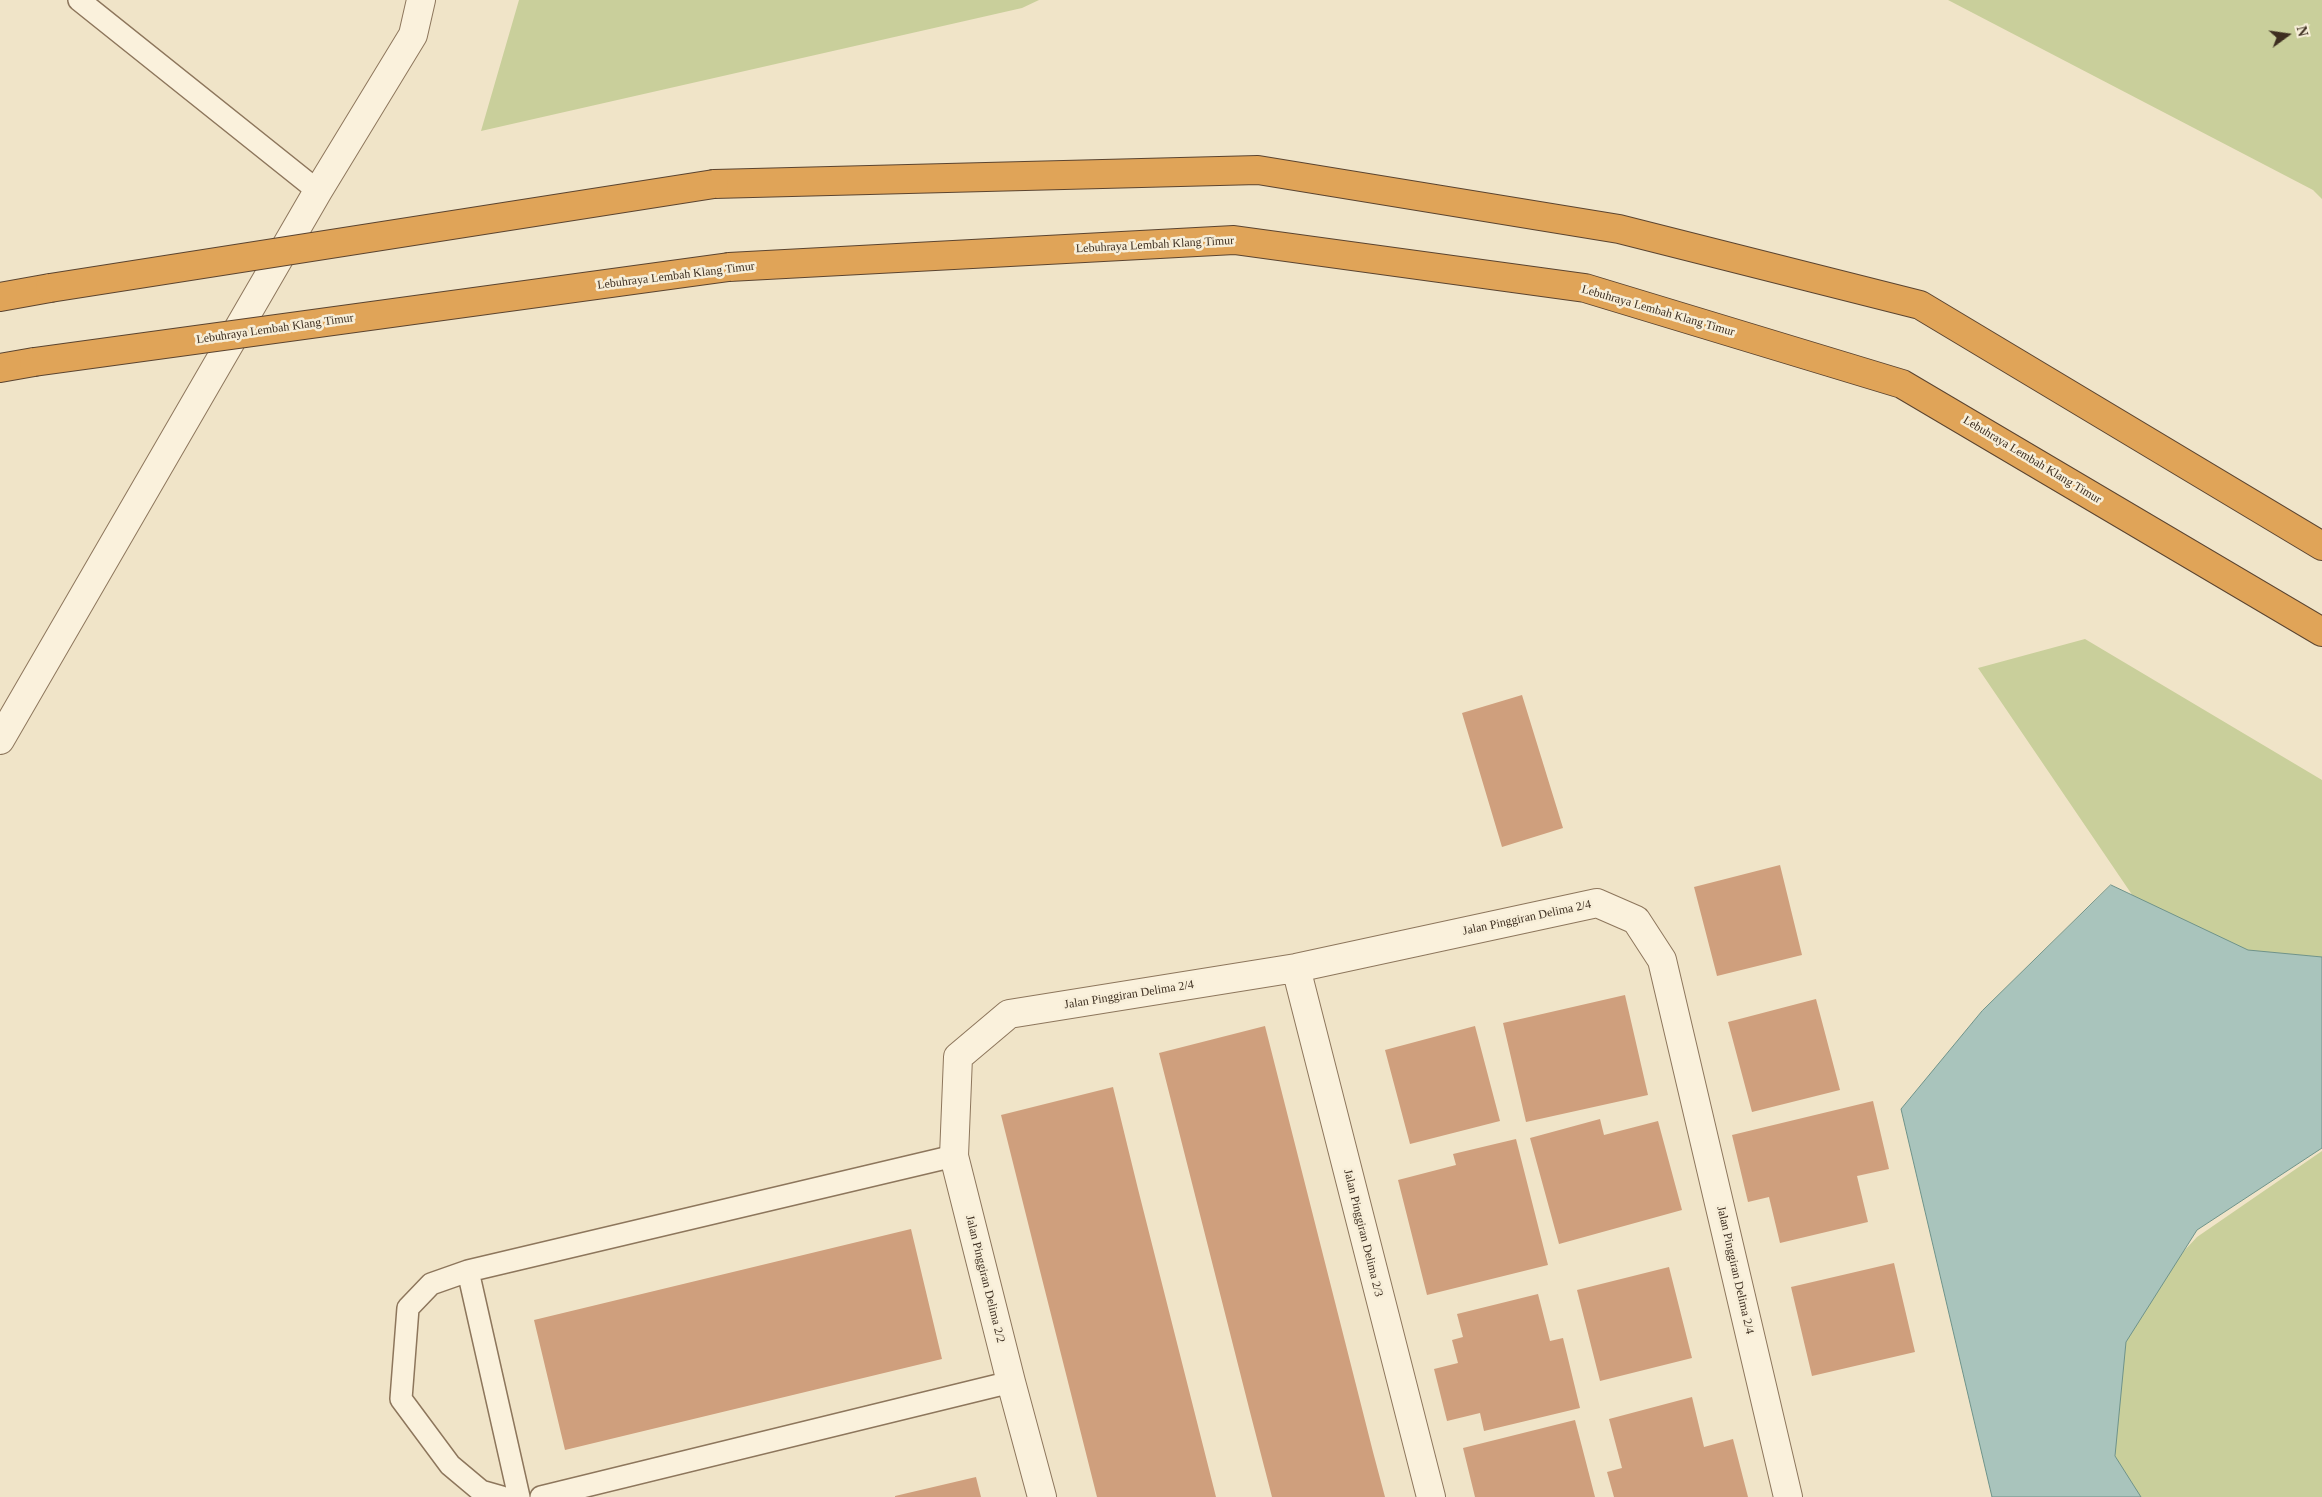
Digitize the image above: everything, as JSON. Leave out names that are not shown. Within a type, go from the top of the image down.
[{"type":"highway","points":[[0,297],[714,184],[1258,170],[1619,229],[1920,304],[2322,546]]},
{"type":"highway","name":"Lebuhraya Lembah Klang Timur","points":[[0,368],[729,267],[1234,240],[1585,288],[1902,384],[2322,632]]},
{"type":"street","points":[[0,740],[318,191],[413,35],[421,0]]},
{"type":"street","name":"Jalan Pinggiran Delima 2/4","points":[[958,1058],[1009,1014],[1296,968],[1597,903],[1636,920],[1662,960],[1788,1497]]},
{"type":"street","name":"Jalan Pinggiran Delima 2/3","points":[[1296,968],[1430,1497]]},
{"type":"street","name":"Jalan Pinggiran Delima 2/2","points":[[958,1058],[954,1156],[1042,1497]]},
{"type":"lane","points":[[79,0],[318,191]]},
{"type":"lane","points":[[502,1497],[481,1491],[450,1465],[401,1399],[408,1308],[431,1284],[468,1271],[954,1156]]},
{"type":"lane","points":[[468,1271],[519,1497]]},
{"type":"lane","points":[[541,1497],[1011,1382]]},
{"type":"green space","points":[[519,0],[1039,0],[1022,8],[481,131]]},
{"type":"green space","points":[[1948,0],[2322,0],[2322,199],[2313,190]]},
{"type":"green space","points":[[2085,639],[2322,780],[2322,966],[2253,961],[2137,902],[1978,668]]},
{"type":"green space","points":[[2322,1151],[2322,1497],[2119,1497],[2105,1336],[2197,1237]]},
{"type":"water","points":[[2111,885],[2248,950],[2322,957],[2322,1148],[2197,1230],[2126,1342],[2115,1456],[2141,1497],[1992,1497],[1901,1109],[1982,1011]]},
{"type":"building","points":[[1522,695],[1563,828],[1502,847],[1462,713]]},
{"type":"building","points":[[1780,865],[1802,955],[1717,976],[1694,887]]},
{"type":"building","points":[[1625,995],[1648,1095],[1526,1122],[1503,1023]]},
{"type":"building","points":[[1816,999],[1840,1090],[1752,1112],[1728,1022]]},
{"type":"building","points":[[1265,1026],[1385,1497],[1272,1497],[1250,1412],[1159,1053]]},
{"type":"building","points":[[1475,1026],[1500,1121],[1410,1144],[1385,1050]]},
{"type":"building","points":[[1113,1087],[1216,1497],[1097,1497],[1035,1251],[1001,1115]]},
{"type":"building","points":[[1873,1101],[1889,1169],[1857,1176],[1868,1222],[1780,1243],[1769,1197],[1748,1202],[1732,1135]]},
{"type":"building","points":[[1600,1119],[1604,1135],[1658,1121],[1682,1210],[1559,1244],[1530,1138]]},
{"type":"building","points":[[1516,1139],[1548,1265],[1427,1295],[1398,1180],[1456,1165],[1453,1154]]},
{"type":"building","points":[[911,1229],[942,1359],[565,1450],[534,1320]]},
{"type":"building","points":[[1894,1263],[1915,1352],[1812,1376],[1791,1287]]},
{"type":"building","points":[[1669,1267],[1692,1358],[1600,1381],[1577,1290]]},
{"type":"building","points":[[1538,1294],[1550,1341],[1563,1338],[1580,1408],[1484,1431],[1480,1413],[1447,1421],[1434,1369],[1458,1363],[1452,1340],[1463,1337],[1457,1314]]},
{"type":"building","points":[[1692,1397],[1704,1447],[1733,1439],[1748,1497],[1614,1497],[1607,1472],[1622,1468],[1609,1419]]},
{"type":"building","points":[[1575,1420],[1595,1497],[1475,1497],[1463,1448]]},
{"type":"building","points":[[976,1477],[981,1497],[895,1497],[895,1496]]}]
